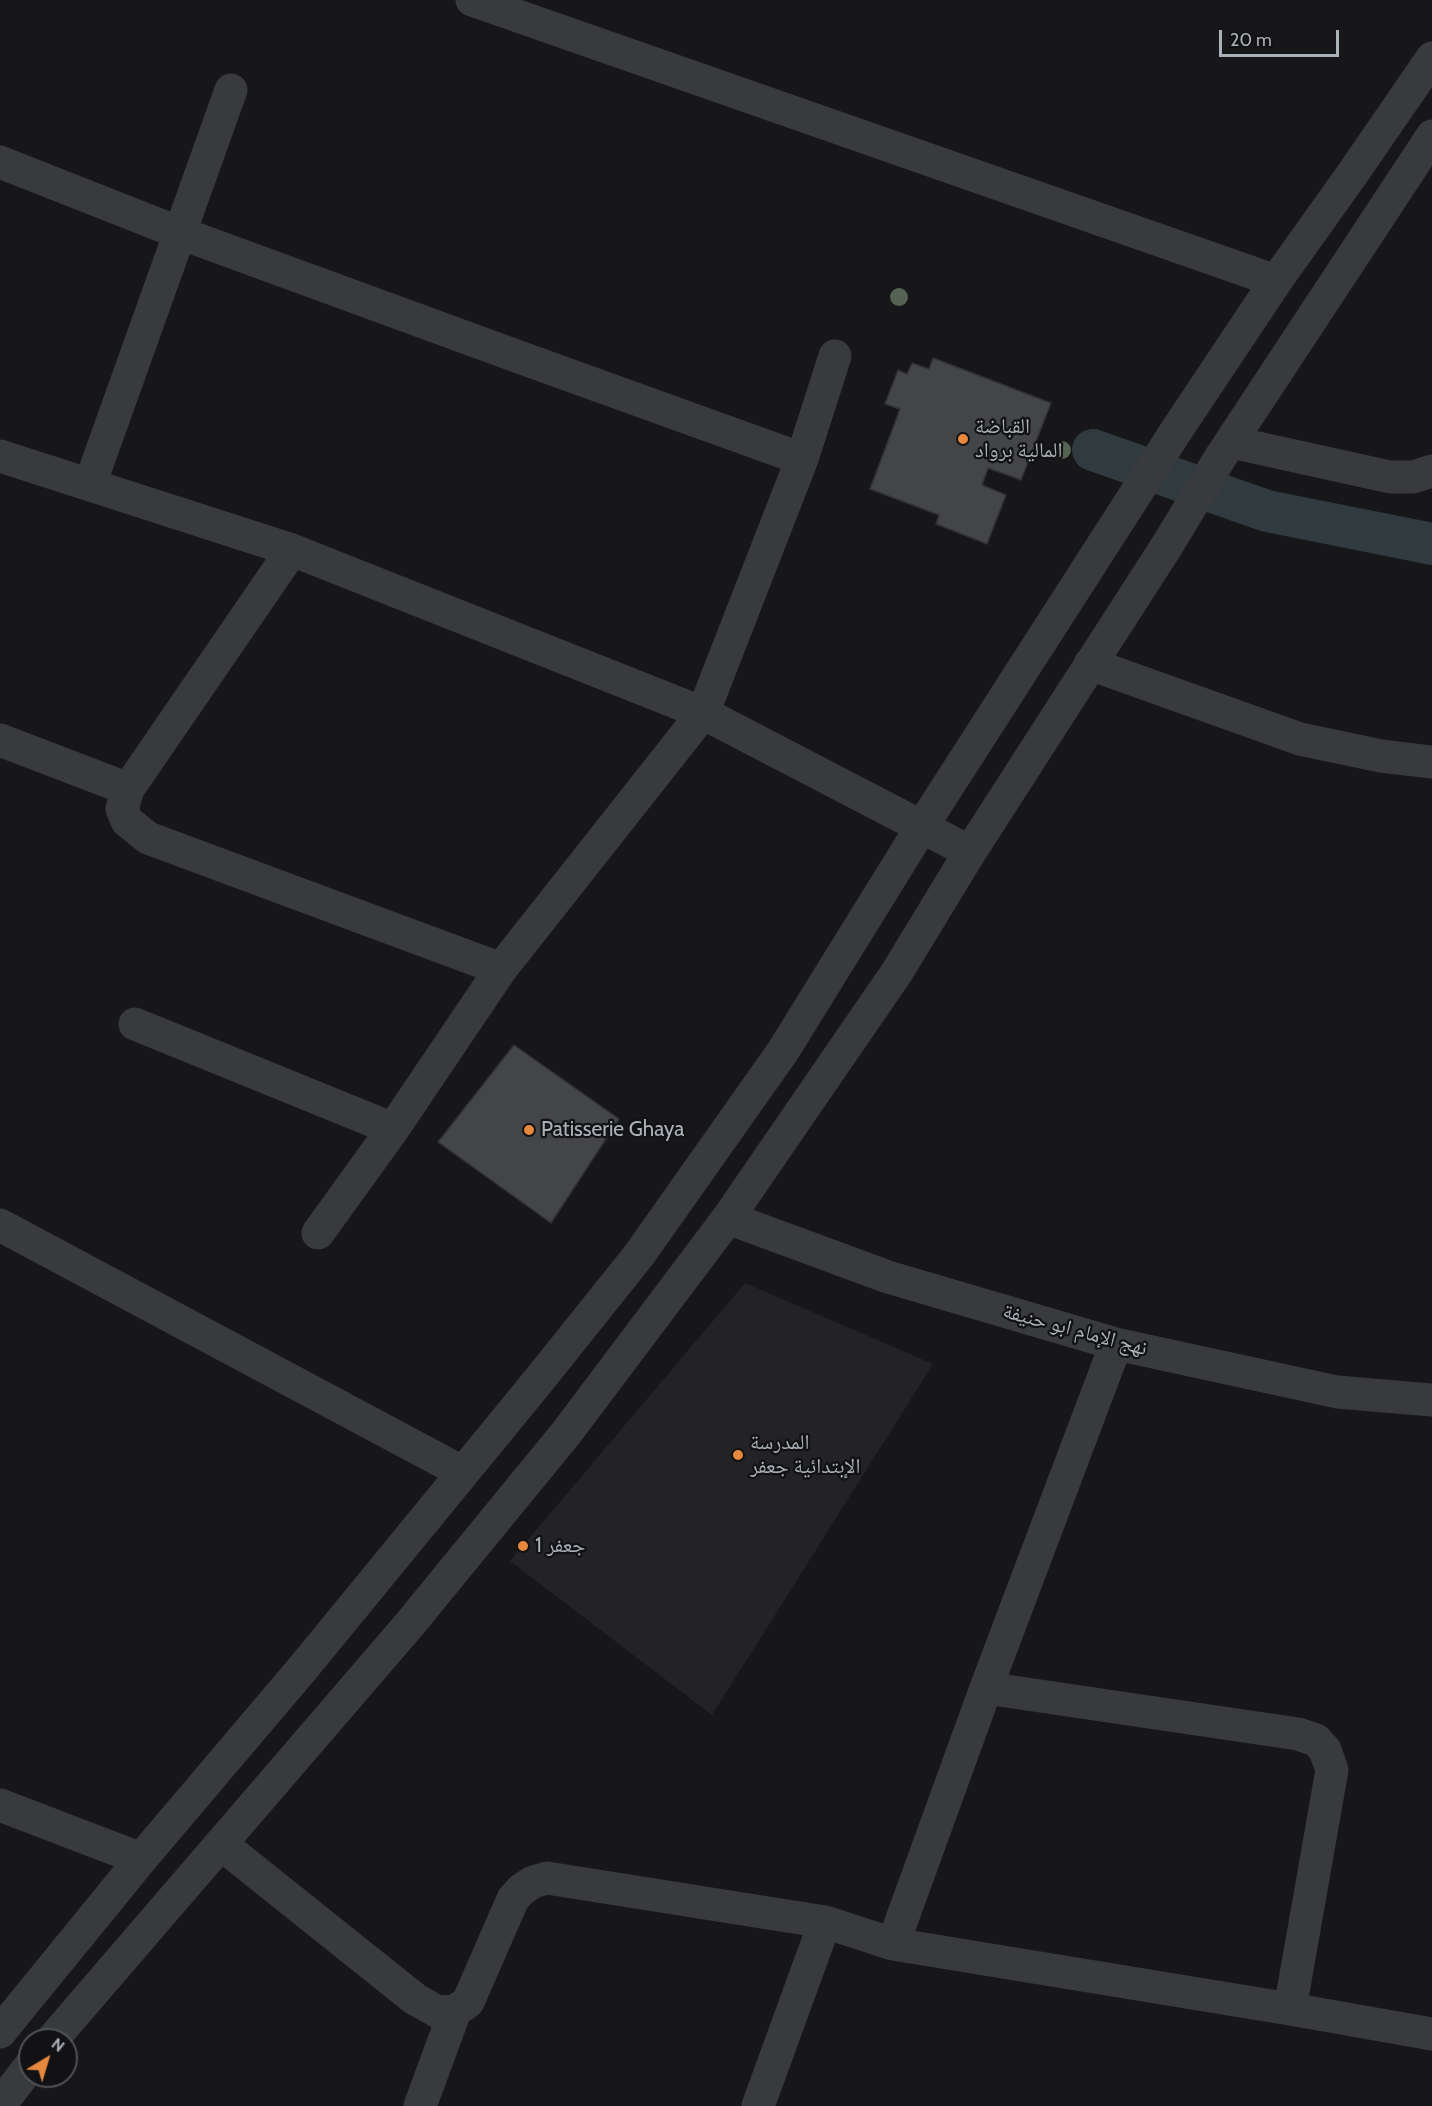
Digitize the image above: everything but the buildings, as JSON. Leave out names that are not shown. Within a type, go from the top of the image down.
[{"type":"street","points":[[472,0],[1276,280]]},
{"type":"street","points":[[0,2032],[141,1859],[303,1668],[639,1255],[783,1051],[921,828],[1176,431],[1276,280],[1432,58]]},
{"type":"street","points":[[90,484],[231,90]]},
{"type":"street","points":[[62,2028],[409,1624],[567,1432],[728,1218],[897,972],[970,852],[1168,544],[1225,450],[1432,136]]},
{"type":"street","points":[[0,162],[180,233],[802,459]]},
{"type":"street","points":[[318,1233],[393,1129],[501,969],[703,713],[802,459],[835,356]]},
{"type":"street","points":[[1225,450],[1390,477],[1413,477],[1432,471]]},
{"type":"street","points":[[0,456],[292,550],[703,713],[970,852]]},
{"type":"street","points":[[292,550],[128,789],[122,809],[128,821],[148,838],[501,969]]},
{"type":"street","points":[[1090,664],[1300,739],[1381,756],[1432,762]]},
{"type":"street","points":[[0,740],[128,789]]},
{"type":"street","points":[[135,1024],[393,1129]]},
{"type":"street","name":"نهج الإمام ابو حنيفة","points":[[728,1218],[888,1276],[1116,1344],[1337,1392],[1432,1400]]},
{"type":"street","points":[[0,1225],[462,1472]]},
{"type":"street","points":[[893,1944],[986,1688],[1116,1344]]},
{"type":"street","points":[[986,1688],[1299,1734],[1316,1740],[1325,1750],[1332,1770],[1290,2008]]},
{"type":"street","points":[[0,1805],[141,1859]]},
{"type":"street","points":[[221,1844],[415,2000],[438,2012],[455,2011],[463,2007],[472,1996],[513,1899],[533,1882],[547,1878],[825,1922],[893,1944],[1290,2008],[1432,2034]]},
{"type":"street","points":[[758,2106],[825,1922]]},
{"type":"street","points":[[420,2106],[455,2011]]},
{"type":"street","points":[[0,2105],[18,2082]]},
{"type":"shaded area","name":"المدرسة الإبتدائية جعفر","points":[[745,1283],[933,1364],[712,1715],[510,1561]]},
{"type":"waterway","points":[[1093,450],[1267,511],[1432,544]]},
{"type":"place","name":"القباضة المالية برواد","points":[[963,439]]},
{"type":"place","name":"Patisserie Ghaya","points":[[529,1130]]},
{"type":"place","name":"المدرسة الإبتدائية جعفر","points":[[738,1455]]},
{"type":"place","name":"جعفر 1","points":[[523,1546]]}]
